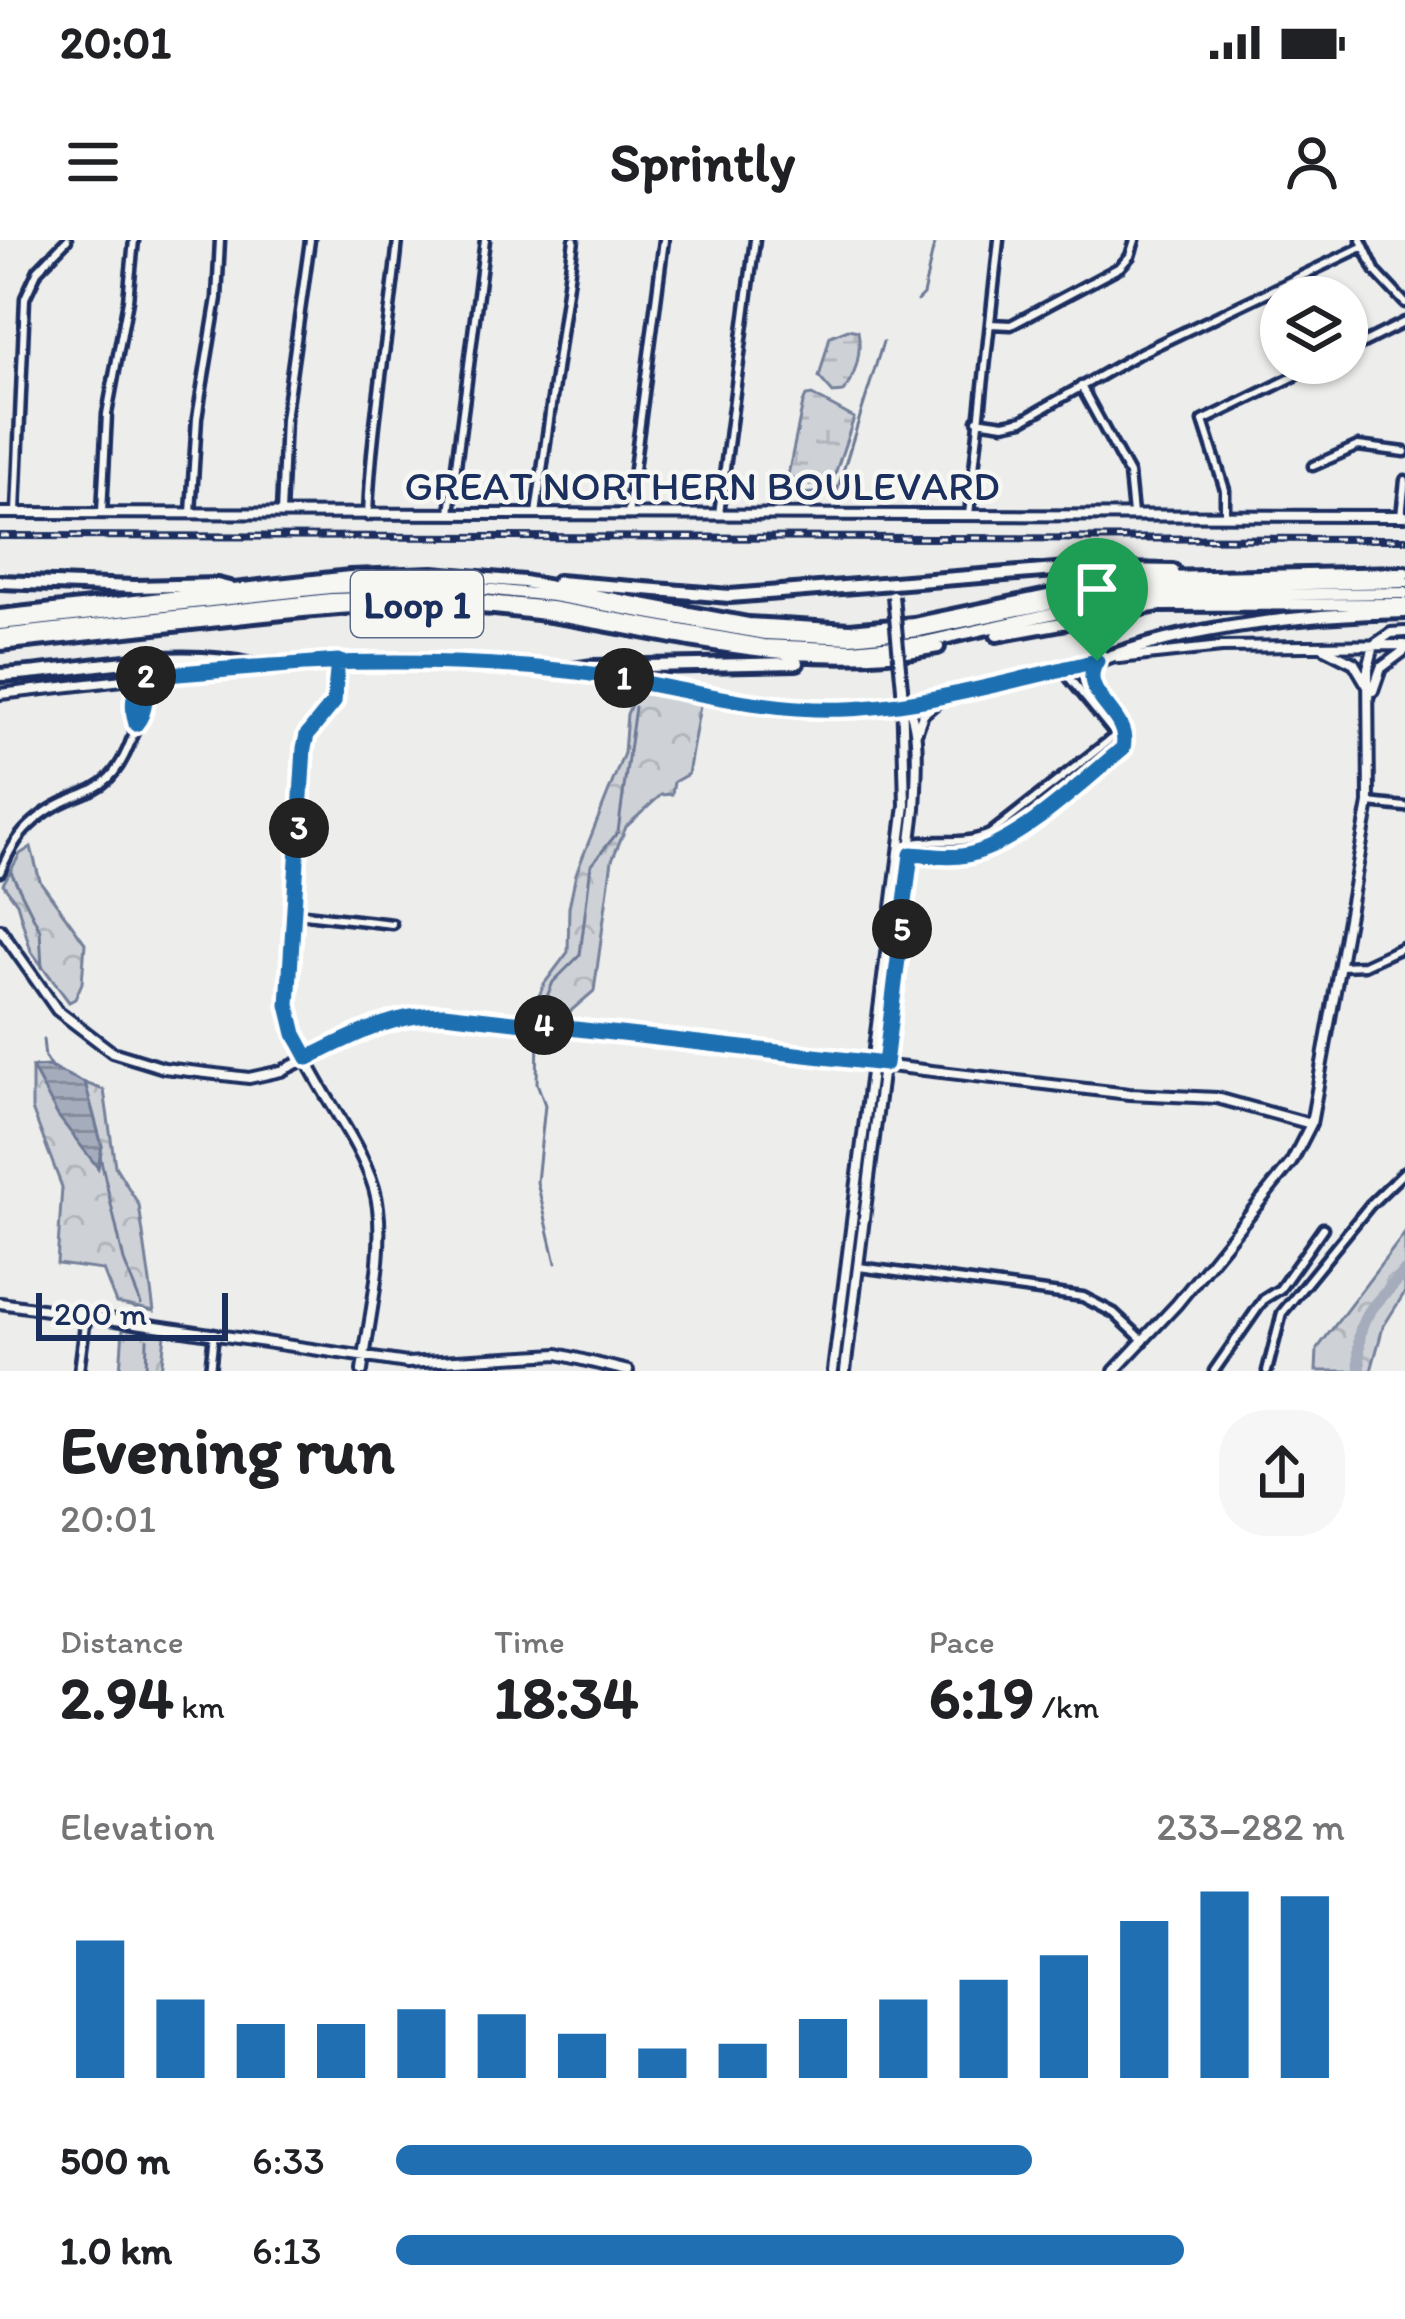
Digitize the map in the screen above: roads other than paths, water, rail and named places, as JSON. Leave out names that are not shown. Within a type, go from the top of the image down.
[{"type":"highway","points":[[524,582],[714,596],[892,590],[1068,569],[1194,575]]},
{"type":"highway","name":"Loop 1","points":[[0,620],[375,575],[433,574],[524,582],[748,623],[850,630],[929,621],[1091,587],[1194,575],[1405,577]]},
{"type":"highway","points":[[0,620],[330,588],[434,584],[553,596],[765,634],[851,638],[919,631],[1076,598],[1161,586],[1405,577]]},
{"type":"highway","points":[[0,582],[218,585],[238,590]]},
{"type":"highway","points":[[0,639],[399,596],[530,604],[743,642],[818,649],[925,642],[1132,599],[1405,593]]},
{"type":"highway","name":"Loop 1","points":[[0,639],[331,608],[431,604],[506,609],[741,650],[831,658],[919,650],[1114,611],[1209,603],[1405,608]]},
{"type":"highway","points":[[1097,661],[1246,626],[1405,608]]},
{"type":"highway","points":[[1052,614],[1114,611]]},
{"type":"highway","points":[[566,671],[831,658]]},
{"type":"highway","points":[[0,675],[158,661],[229,660],[252,666]]},
{"type":"street","points":[[16,512],[25,298],[38,270],[67,240]]},
{"type":"street","points":[[102,512],[107,414],[134,240]]},
{"type":"street","points":[[191,513],[196,418],[217,298],[220,240]]},
{"type":"street","points":[[281,514],[285,418],[310,240]]},
{"type":"street","points":[[368,516],[373,425],[390,331],[398,240]]},
{"type":"street","points":[[450,513],[485,240]]},
{"type":"street","points":[[536,514],[574,240]]},
{"type":"street","points":[[628,515],[664,240]]},
{"type":"street","points":[[719,514],[755,240]]},
{"type":"street","points":[[969,514],[998,240]]},
{"type":"street","points":[[988,324],[1011,325],[1120,267],[1135,240]]},
{"type":"street","points":[[977,420],[1014,423],[1182,332],[1362,243],[1376,272],[1405,303]]},
{"type":"street","points":[[1368,340],[1405,322]]},
{"type":"street","points":[[1225,514],[1225,490],[1203,421],[1279,384]]},
{"type":"street","points":[[1081,386],[1129,474],[1132,515]]},
{"type":"street","points":[[1313,466],[1358,446],[1405,452]]},
{"type":"street","points":[[1403,516],[1405,480]]},
{"type":"street","name":"GREAT NORTHERN BOULEVARD","points":[[0,513],[1403,516]]},
{"type":"street","points":[[833,1371],[905,806],[904,702],[892,590]]},
{"type":"street","points":[[1114,1371],[1291,1163],[1311,1124],[1369,803],[1368,669],[1374,645],[1391,633],[1405,632]]},
{"type":"street","points":[[1316,646],[1354,663],[1371,698]]},
{"type":"street","points":[[0,694],[252,666],[448,662],[566,671],[793,707],[848,709],[904,702],[1097,661],[1221,647],[1405,647]]},
{"type":"street","points":[[1371,698],[1381,668],[1405,647]]},
{"type":"street","points":[[338,661],[334,702],[307,735],[304,748],[288,1005],[295,1034],[362,1158],[376,1194],[379,1235],[362,1371]]},
{"type":"street","points":[[900,847],[911,854],[954,857],[1001,842],[1123,748],[1122,725],[1090,682],[1097,661]]},
{"type":"street","points":[[1062,669],[1121,737]]},
{"type":"street","points":[[0,872],[13,845],[32,823],[115,775],[127,756],[136,724],[133,713],[141,677]]},
{"type":"street","points":[[915,739],[927,709],[956,691]]},
{"type":"street","points":[[845,1371],[911,854],[915,739],[911,709],[904,702]]},
{"type":"street","points":[[900,847],[912,842],[978,839],[1121,737]]},
{"type":"street","points":[[1369,803],[1405,807]]},
{"type":"street","points":[[1020,812],[1031,820]]},
{"type":"street","points":[[296,913],[392,924]]},
{"type":"street","points":[[0,929],[57,1010],[92,1040],[138,1063],[249,1078],[281,1071],[382,1022],[444,1014],[1129,1094],[1217,1098],[1311,1124]]},
{"type":"street","points":[[1341,966],[1364,965],[1405,946]]},
{"type":"street","points":[[1267,1371],[1282,1313],[1370,1205],[1405,1171]]},
{"type":"street","points":[[1214,1371],[1264,1299],[1280,1289],[1323,1228]]},
{"type":"street","points":[[846,1266],[1083,1297],[1114,1313],[1144,1341]]},
{"type":"street","points":[[0,1303],[429,1364],[557,1354],[628,1371]]},
{"type":"street","points":[[79,1371],[86,1313]]},
{"type":"street","points":[[210,1371],[214,1333]]},
{"type":"water","points":[[48,1066],[85,1083],[102,1146],[98,1168],[58,1116],[32,1067]]},
{"type":"waterway","points":[[917,301],[923,295],[935,240]]},
{"type":"waterway","points":[[782,495],[786,489],[801,494],[837,491],[883,342]]},
{"type":"waterway","points":[[541,1011],[553,982],[580,955],[591,865],[618,832],[635,707]]},
{"type":"waterway","points":[[11,872],[40,930],[42,968]]},
{"type":"waterway","points":[[538,1035],[537,1083],[545,1105],[537,1182],[556,1263]]},
{"type":"waterway","points":[[43,1039],[52,1069]]},
{"type":"waterway","points":[[100,1156],[124,1261],[141,1304]]},
{"type":"waterway","points":[[1360,1371],[1364,1320],[1405,1271]]},
{"type":"waterway","points":[[146,1371],[147,1339]]},
{"type":"railway","points":[[0,536],[1405,539]]}]
